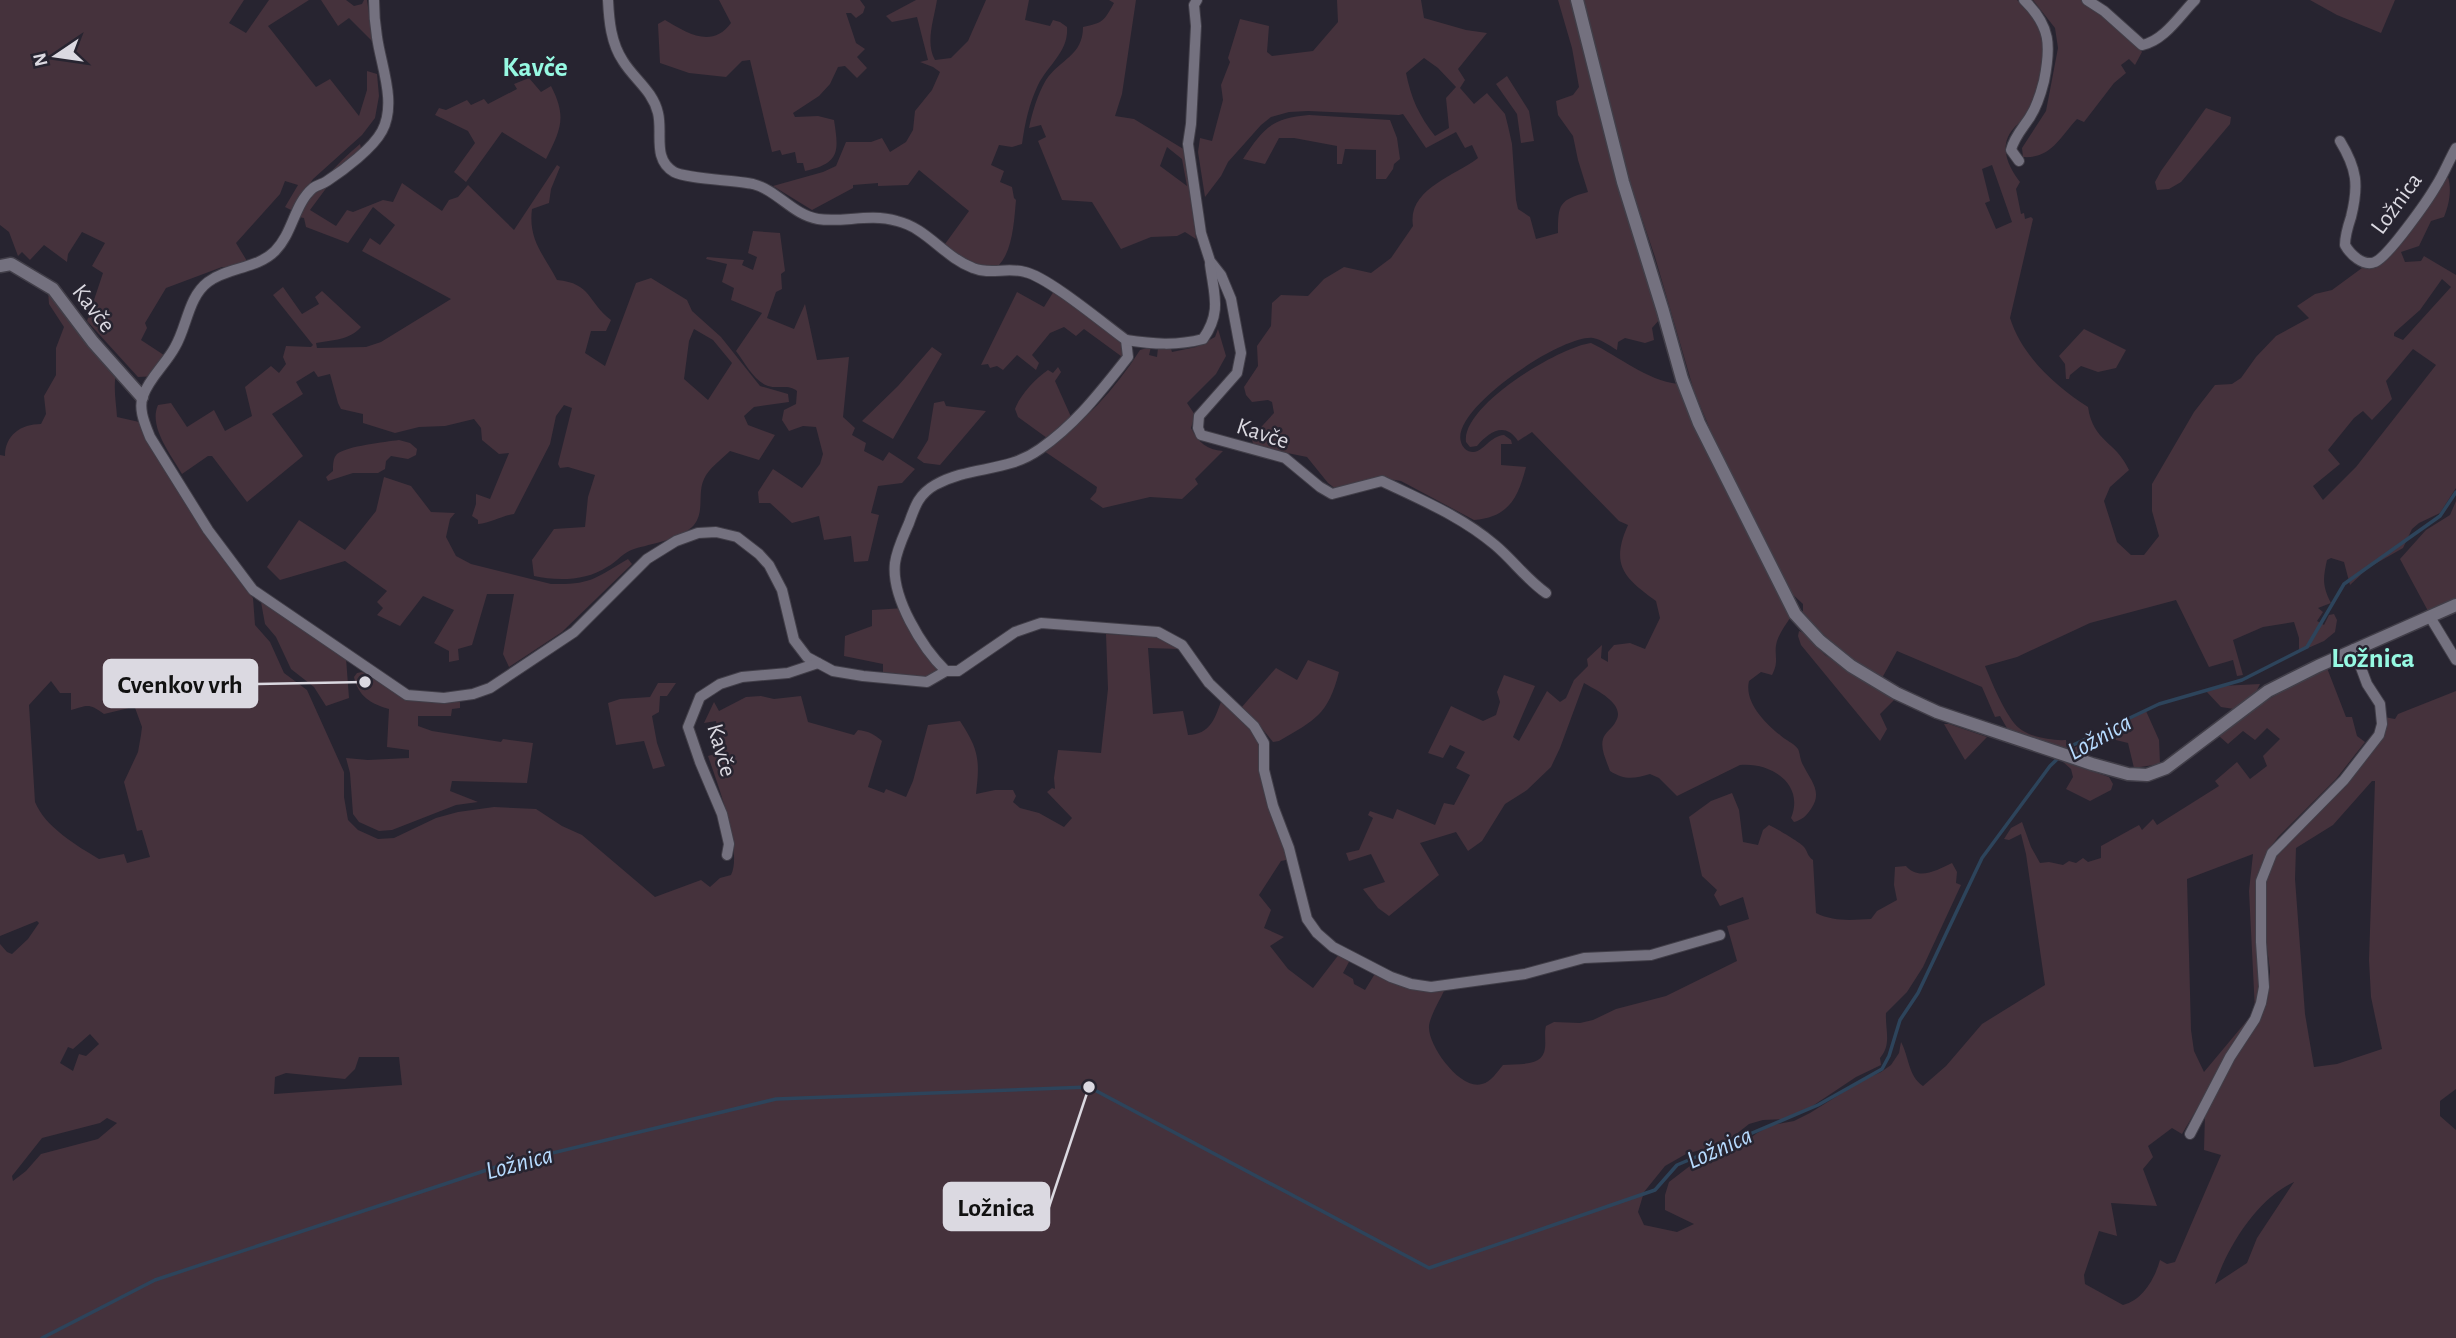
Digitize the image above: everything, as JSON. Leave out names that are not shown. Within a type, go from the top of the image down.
[{"type":"street","points":[[374,0],[387,98],[382,132],[358,157],[326,182],[314,187],[304,199],[283,242],[272,254],[208,282],[196,296],[176,346],[142,397],[143,421],[150,437],[208,530],[253,590],[407,695],[444,698],[473,694],[490,688],[573,632],[647,559],[676,541],[698,533],[716,532],[737,537],[760,554],[776,574],[794,640],[800,650],[818,663],[847,674],[927,682],[946,671],[958,671],[1015,632],[1041,624],[1158,632],[1182,645],[1209,683],[1254,726],[1264,743],[1264,769],[1273,806],[1289,848],[1307,919],[1317,933],[1333,947],[1391,977],[1431,987],[1525,974],[1584,958],[1651,955],[1720,935]]},
{"type":"street","points":[[608,0],[614,44],[623,62],[651,95],[658,113],[659,148],[664,162],[675,172],[753,184],[772,191],[801,212],[817,219],[878,217],[913,226],[956,259],[974,269],[1027,272],[1126,340],[1128,357],[1097,398],[1079,418],[1041,449],[1023,460],[1005,466],[965,472],[934,485],[920,496],[895,563],[896,587],[904,609],[925,645],[946,671]]},
{"type":"street","name":"Kavče","points":[[1126,340],[1155,345],[1188,343],[1203,339],[1214,323],[1215,303],[1210,261],[1201,233],[1188,144],[1196,26],[1194,5],[1197,0]]},
{"type":"street","points":[[1577,0],[1623,182],[1682,379],[1699,423],[1795,614],[1820,641],[1851,666],[1896,693],[1937,712],[2092,764],[2128,774],[2147,775],[2166,768],[2268,691],[2354,649],[2456,605]]},
{"type":"street","points":[[2019,162],[2011,150],[2012,143],[2037,104],[2049,59],[2047,33],[2024,0]]},
{"type":"street","points":[[2087,0],[2104,11],[2142,45],[2163,34],[2195,0]]},
{"type":"street","name":"Ložnica","points":[[2340,141],[2352,160],[2356,176],[2355,196],[2345,245],[2350,253],[2366,263],[2375,262],[2387,253],[2436,187],[2456,148]]},
{"type":"street","name":"Kavče","points":[[1210,261],[1221,275],[1231,299],[1241,353],[1237,373],[1199,416],[1198,428],[1201,435],[1284,458],[1332,494],[1382,481],[1444,511],[1472,528],[1495,545],[1532,583],[1546,593]]},
{"type":"street","name":"Kavče","points":[[0,267],[11,264],[52,289],[93,342],[142,397]]},
{"type":"street","points":[[2430,617],[2456,660]]},
{"type":"street","points":[[2190,1134],[2230,1057],[2255,1019],[2261,1003],[2264,977],[2261,881],[2272,853],[2344,780],[2379,735],[2382,724],[2380,704],[2367,684],[2354,649]]},
{"type":"street","name":"Kavče","points":[[727,855],[729,844],[722,814],[688,727],[700,697],[720,684],[742,677],[788,673],[818,663]]},
{"type":"shaded area","points":[[0,0],[244,0],[229,23],[246,33],[269,0],[309,0],[268,26],[316,87],[330,79],[359,116],[367,90],[367,71],[377,74],[379,96],[375,118],[362,135],[313,179],[293,211],[285,207],[298,185],[285,181],[280,194],[236,243],[250,266],[237,270],[222,267],[166,288],[145,323],[147,328],[141,340],[173,361],[159,376],[138,377],[87,321],[103,273],[92,266],[105,243],[82,232],[68,254],[67,262],[44,245],[30,260],[22,252],[18,256],[9,232],[0,225]]},
{"type":"shaded area","points":[[321,0],[346,0],[354,6],[367,0],[373,42],[349,18],[338,26]]},
{"type":"shaded area","points":[[719,0],[860,0],[865,7],[863,13],[856,18],[851,13],[846,13],[856,43],[865,49],[857,57],[867,68],[857,78],[845,66],[838,67],[830,84],[819,96],[793,113],[795,117],[818,116],[834,120],[836,148],[831,160],[805,171],[803,163],[797,163],[795,152],[782,155],[780,150],[772,152],[750,60],[742,61],[726,77],[689,73],[660,63],[658,24],[665,20],[691,34],[708,37],[716,35],[731,23]]},
{"type":"shaded area","points":[[916,0],[937,0],[930,39],[935,60],[951,58],[968,41],[986,0],[1029,0],[1025,20],[1050,26],[1053,20],[1067,27],[1065,43],[1035,92],[1022,144],[1012,147],[999,145],[991,165],[1004,171],[1000,182],[1012,187],[1016,200],[1010,244],[998,266],[969,261],[945,244],[969,211],[919,170],[908,185],[853,185],[853,188],[812,210],[773,186],[836,166],[846,142],[871,142],[882,138],[890,152],[906,142],[913,130],[915,111],[932,90],[940,72],[920,62],[928,60],[917,17],[892,22],[886,16]]},
{"type":"shaded area","points":[[1109,0],[1136,0],[1122,94],[1115,116],[1134,119],[1185,150],[1196,239],[1185,232],[1177,236],[1151,237],[1121,249],[1092,202],[1062,200],[1038,141],[1046,137],[1041,125],[1029,128],[1046,80],[1075,51],[1082,37],[1083,27],[1102,20],[1114,3]],"holes":[[[1167,147],[1182,159],[1187,186],[1160,166]]]},
{"type":"shaded area","points":[[1337,0],[1421,0],[1424,18],[1487,33],[1458,69],[1465,80],[1460,88],[1474,104],[1487,93],[1505,114],[1512,144],[1518,209],[1530,217],[1536,239],[1558,233],[1562,205],[1571,198],[1588,192],[1573,136],[1558,115],[1556,101],[1573,95],[1579,87],[1572,48],[1558,0],[1570,0],[1617,186],[1636,236],[1660,319],[1652,328],[1654,340],[1645,343],[1625,338],[1618,342],[1617,350],[1593,338],[1578,340],[1558,348],[1512,376],[1473,411],[1462,428],[1461,442],[1464,447],[1476,452],[1495,438],[1504,435],[1512,444],[1501,444],[1501,465],[1526,467],[1515,497],[1496,515],[1474,520],[1401,481],[1383,478],[1337,490],[1307,457],[1253,446],[1252,437],[1274,413],[1272,402],[1252,402],[1244,387],[1258,366],[1257,346],[1271,326],[1272,303],[1281,295],[1308,296],[1324,279],[1344,267],[1371,273],[1391,258],[1413,226],[1413,213],[1417,202],[1425,193],[1478,158],[1472,145],[1465,148],[1456,132],[1426,148],[1403,114],[1289,112],[1271,117],[1261,125],[1228,162],[1205,197],[1198,152],[1200,138],[1212,141],[1223,100],[1221,85],[1230,62],[1228,58],[1240,19],[1269,26],[1267,52],[1272,56],[1313,51],[1338,22]],"holes":[[[1424,58],[1456,87],[1446,98],[1449,128],[1435,136],[1416,106],[1406,73]]]},
{"type":"shaded area","points":[[1584,0],[2017,0],[2040,24],[2046,48],[2043,71],[2032,103],[2006,143],[2008,161],[2020,182],[2016,189],[2021,214],[2024,213],[2025,219],[2033,219],[2010,318],[2015,332],[2031,357],[2052,380],[2088,407],[2095,428],[2124,460],[2129,470],[2110,487],[2104,501],[2117,542],[2131,555],[2144,555],[2159,536],[2152,511],[2152,484],[2194,412],[2215,385],[2232,384],[2241,378],[2276,336],[2309,318],[2297,306],[2315,294],[2332,290],[2362,268],[2382,262],[2448,177],[2449,197],[2444,217],[2431,221],[2419,246],[2401,252],[2405,262],[2421,261],[2424,256],[2456,275],[2456,488],[2440,513],[2412,529],[2403,548],[2368,568],[2350,585],[2344,562],[2331,558],[2327,560],[2324,582],[2331,603],[2318,608],[2323,612],[2317,621],[2324,625],[2329,615],[2334,614],[2337,620],[2335,632],[2324,641],[2299,652],[2299,638],[2294,622],[2263,627],[2233,640],[2243,675],[2237,676],[2233,660],[2209,667],[2176,600],[2090,623],[2017,657],[1985,666],[2004,708],[2014,723],[2029,734],[2041,738],[2066,740],[2067,749],[2008,730],[2000,716],[1995,717],[1982,687],[1897,651],[1882,678],[1840,649],[1803,612],[1803,604],[1789,591],[1726,467],[1694,391],[1655,257],[1630,183]],"holes":[[[1992,165],[2012,222],[1996,229],[1985,203],[1990,201],[1982,169]],[[2442,279],[2451,287],[2403,340],[2394,336],[2394,333],[2420,310]],[[2413,349],[2436,365],[2356,467],[2323,500],[2313,486],[2340,464],[2328,450],[2354,418],[2363,411],[2372,420],[2392,399],[2386,381]]]},
{"type":"shaded area","points":[[2033,0],[2082,0],[2099,11],[2139,46],[2142,52],[2135,65],[2129,59],[2121,65],[2126,73],[2114,83],[2084,122],[2077,119],[2048,151],[2033,157],[2023,157],[2022,148],[2046,111],[2058,48],[2055,28]]},
{"type":"shaded area","points":[[2310,0],[2395,0],[2381,33],[2337,15]]},
{"type":"shaded area","points":[[1507,76],[1529,111],[1534,141],[1521,143],[1517,114],[1496,84]]},
{"type":"shaded area","points":[[529,78],[541,92],[551,86],[559,106],[560,123],[546,159],[502,132],[466,182],[454,172],[475,143],[468,131],[435,115],[439,108],[446,110],[467,100],[471,105],[484,99],[488,104],[517,89],[514,84]]},
{"type":"shaded area","points":[[2206,108],[2231,117],[2230,124],[2181,182],[2169,189],[2157,190],[2155,182],[2161,171]]},
{"type":"shaded area","points":[[1309,115],[1390,120],[1397,138],[1400,159],[1386,179],[1376,179],[1376,150],[1345,149],[1342,164],[1337,164],[1337,146],[1279,138],[1265,164],[1243,159],[1269,127],[1285,119]]},
{"type":"shaded area","points":[[360,144],[361,148],[310,210],[336,226],[347,210],[353,212],[383,200],[393,202],[402,183],[442,211],[449,200],[458,197],[468,185],[514,230],[557,165],[560,167],[551,189],[549,203],[532,209],[532,230],[538,247],[557,280],[583,289],[611,320],[606,331],[591,331],[585,353],[605,366],[636,283],[651,278],[687,300],[692,311],[721,337],[760,386],[788,394],[789,402],[754,407],[744,416],[748,425],[775,435],[759,460],[730,451],[716,464],[704,479],[699,514],[689,530],[630,550],[599,572],[562,579],[534,576],[532,560],[554,529],[585,527],[588,497],[595,475],[568,467],[560,468],[558,464],[572,408],[564,405],[556,416],[550,444],[514,514],[478,524],[478,520],[472,516],[476,494],[490,499],[509,453],[499,454],[482,440],[481,428],[474,419],[395,433],[363,423],[363,414],[341,409],[330,374],[318,377],[314,371],[296,382],[303,394],[272,414],[303,456],[247,502],[212,456],[182,474],[159,432],[156,423],[158,405],[171,403],[187,427],[214,410],[225,431],[252,416],[245,387],[271,366],[279,373],[286,364],[283,357],[286,346],[313,345],[273,295],[283,287],[302,314],[319,304],[315,297],[322,291],[361,327],[346,337],[316,343],[317,348],[366,347],[381,342],[451,299],[362,251],[370,238],[380,245],[395,225],[373,207],[348,243],[306,227],[304,218],[299,217],[333,169]],"holes":[[[694,329],[713,340],[732,363],[708,400],[684,379],[689,341]]]},
{"type":"shaded area","points":[[753,231],[780,233],[785,271],[781,274],[782,289],[776,292],[767,318],[794,329],[805,304],[817,360],[849,357],[843,417],[855,428],[852,435],[866,443],[864,451],[883,461],[889,452],[915,469],[902,483],[878,486],[871,513],[879,515],[868,561],[854,562],[851,536],[824,540],[819,516],[792,523],[770,503],[759,503],[758,492],[773,469],[802,488],[820,464],[823,454],[816,427],[803,426],[789,431],[782,420],[784,410],[796,404],[797,391],[763,384],[736,351],[762,313],[731,300],[734,288],[722,282],[727,264],[706,259],[744,260],[742,265],[753,270],[757,257],[748,253]]},
{"type":"shaded area","points":[[48,291],[118,367],[115,385],[117,417],[148,424],[223,559],[253,598],[255,625],[270,642],[284,673],[307,690],[344,772],[348,820],[358,830],[378,839],[394,838],[436,818],[458,812],[494,807],[536,809],[582,835],[655,897],[701,880],[710,887],[720,878],[731,875],[734,850],[727,816],[708,756],[721,752],[716,721],[704,723],[714,702],[719,711],[746,697],[761,696],[774,699],[801,696],[808,722],[854,735],[858,730],[876,736],[882,741],[868,787],[884,793],[886,789],[906,797],[928,725],[960,721],[977,756],[976,794],[1013,790],[1016,796],[1013,802],[1020,808],[1039,813],[1064,827],[1072,818],[1047,792],[1055,789],[1058,750],[1101,753],[1108,689],[1106,634],[1159,637],[1181,649],[1148,648],[1153,714],[1183,711],[1188,735],[1196,734],[1211,724],[1222,699],[1259,739],[1291,859],[1281,861],[1259,895],[1271,910],[1264,928],[1284,937],[1270,946],[1288,969],[1313,988],[1340,953],[1350,960],[1343,973],[1365,990],[1376,972],[1446,987],[1431,1019],[1430,1036],[1448,1066],[1465,1081],[1474,1084],[1488,1081],[1503,1065],[1535,1062],[1540,1059],[1545,1048],[1546,1026],[1554,1022],[1580,1023],[1593,1020],[1616,1009],[1666,996],[1737,961],[1727,926],[1749,919],[1743,897],[1720,906],[1714,895],[1717,890],[1702,876],[1689,817],[1711,801],[1732,793],[1739,810],[1743,842],[1758,845],[1763,830],[1769,825],[1803,846],[1813,860],[1816,913],[1830,918],[1871,919],[1877,911],[1897,900],[1895,867],[1906,866],[1922,873],[1952,863],[1957,872],[1956,883],[1961,885],[1923,967],[1907,992],[1886,1013],[1887,1042],[1880,1058],[1881,1065],[1856,1077],[1808,1109],[1784,1119],[1749,1124],[1725,1143],[1686,1154],[1665,1166],[1644,1192],[1638,1212],[1644,1225],[1677,1232],[1694,1224],[1665,1210],[1665,1195],[1669,1182],[1695,1162],[1741,1145],[1772,1125],[1794,1121],[1881,1072],[1891,1065],[1899,1053],[1901,1042],[1914,1077],[1923,1086],[1946,1066],[1982,1024],[2045,985],[2021,834],[2009,840],[2004,839],[2011,828],[2022,822],[2040,863],[2063,865],[2069,861],[2076,863],[2083,858],[2088,862],[2101,858],[2101,846],[2139,825],[2142,830],[2153,819],[2157,825],[2219,786],[2215,781],[2237,762],[2250,779],[2267,766],[2263,756],[2280,739],[2267,728],[2255,740],[2243,731],[2228,744],[2219,736],[2271,698],[2327,668],[2346,717],[2352,717],[2357,736],[2365,742],[2336,779],[2278,837],[2267,852],[2255,902],[2261,968],[2259,1004],[2255,1011],[2249,891],[2253,854],[2187,879],[2191,1030],[2194,1051],[2204,1072],[2254,1012],[2182,1134],[2172,1128],[2148,1146],[2153,1157],[2143,1169],[2157,1206],[2111,1203],[2117,1236],[2099,1231],[2084,1275],[2085,1284],[2123,1305],[2137,1298],[2147,1287],[2160,1260],[2167,1264],[2175,1262],[2221,1155],[2204,1150],[2205,1114],[2230,1063],[2261,1018],[2268,998],[2270,971],[2263,916],[2264,882],[2273,856],[2339,790],[2377,746],[2385,734],[2384,717],[2395,719],[2398,714],[2456,691],[2456,1089],[2440,1101],[2440,1116],[2456,1130],[2456,1338],[0,1338],[0,944],[12,954],[28,939],[39,923],[37,921],[0,936],[0,455],[5,456],[8,442],[16,432],[27,426],[41,424],[46,414],[44,396],[56,375],[56,348],[64,327],[49,304]],"holes":[[[51,681],[60,693],[71,693],[71,710],[88,706],[104,714],[134,705],[142,727],[141,735],[138,752],[124,782],[137,831],[142,830],[150,857],[127,863],[124,854],[99,859],[62,835],[46,820],[35,802],[29,705]],[[2372,781],[2375,781],[2369,960],[2371,997],[2382,1049],[2337,1064],[2314,1067],[2305,1014],[2295,879],[2296,848],[2333,825]],[[90,1034],[99,1044],[86,1056],[79,1054],[73,1071],[60,1063],[68,1047],[73,1049]],[[359,1057],[399,1057],[402,1085],[274,1094],[275,1077],[286,1073],[345,1079],[355,1069]],[[107,1118],[117,1123],[98,1139],[41,1154],[13,1181],[12,1176],[42,1138],[100,1123]],[[2294,1182],[2257,1238],[2247,1263],[2215,1284],[2236,1240],[2268,1200]]]},
{"type":"shaded area","points":[[1054,291],[1125,342],[1125,359],[1084,329],[1076,336],[1064,327],[1050,333],[1032,355],[1039,363],[1036,370],[1017,355],[1003,370],[997,366],[990,368],[988,364],[981,365],[1017,292],[1044,307]]},
{"type":"shaded area","points":[[1218,329],[1226,356],[1216,374],[1187,403],[1195,415],[1191,428],[1197,437],[1208,447],[1223,451],[1195,479],[1198,484],[1182,499],[1150,497],[1103,508],[1090,499],[1097,487],[1044,451],[1097,405],[1120,379],[1140,350],[1151,347],[1149,355],[1157,357],[1158,348],[1171,349],[1172,352],[1196,347],[1215,337]]},
{"type":"shaded area","points":[[2084,329],[2126,350],[2116,368],[2098,372],[2081,366],[2066,379],[2065,364],[2059,356]]},
{"type":"shaded area","points":[[1591,343],[1644,373],[1678,384],[1695,427],[1764,566],[1792,615],[1777,641],[1776,665],[1772,675],[1761,672],[1749,681],[1748,689],[1762,718],[1798,749],[1816,792],[1814,803],[1806,816],[1794,822],[1791,818],[1793,795],[1789,785],[1773,771],[1752,765],[1740,765],[1677,796],[1659,778],[1650,774],[1629,778],[1615,774],[1610,771],[1602,743],[1616,721],[1617,709],[1608,698],[1584,683],[1551,767],[1527,790],[1505,804],[1482,841],[1468,851],[1456,832],[1420,843],[1439,875],[1389,916],[1378,908],[1363,889],[1385,882],[1371,854],[1349,861],[1346,853],[1359,850],[1373,818],[1368,815],[1370,811],[1393,819],[1397,809],[1435,825],[1444,803],[1454,805],[1470,775],[1456,768],[1465,752],[1450,745],[1443,758],[1428,753],[1451,706],[1483,721],[1496,715],[1500,702],[1497,692],[1504,675],[1535,686],[1513,737],[1519,741],[1547,691],[1560,702],[1566,698],[1574,680],[1588,666],[1587,659],[1602,645],[1601,658],[1608,662],[1608,652],[1614,645],[1630,643],[1645,649],[1660,618],[1656,601],[1636,585],[1623,569],[1620,551],[1628,525],[1619,521],[1532,432],[1518,441],[1508,431],[1502,430],[1487,436],[1477,446],[1470,447],[1466,442],[1469,428],[1479,412],[1515,380],[1557,355]]},
{"type":"shaded area","points":[[932,347],[942,354],[893,439],[862,421],[898,386]]},
{"type":"shaded area","points":[[1058,367],[1061,372],[1055,381],[1072,419],[1047,438],[1018,417],[1015,409],[1034,382],[1048,370],[1053,373]]},
{"type":"shaded area","points":[[944,401],[946,406],[986,411],[940,465],[924,463],[917,458],[928,440],[934,403]]},
{"type":"shaded area","points":[[399,440],[410,443],[417,449],[416,455],[408,459],[391,456],[386,461],[385,469],[378,473],[353,473],[328,481],[326,477],[333,471],[334,460],[342,451]]},
{"type":"shaded area","points":[[384,477],[411,486],[431,512],[455,513],[450,519],[446,537],[456,556],[471,564],[551,584],[585,582],[628,559],[632,564],[562,632],[509,667],[503,654],[514,594],[487,594],[472,645],[458,649],[459,660],[449,662],[449,651],[434,643],[454,610],[423,596],[400,626],[377,615],[383,608],[377,602],[387,591],[345,561],[280,580],[267,567],[299,520],[345,550],[376,511]]},
{"type":"shaded area","points":[[2456,501],[2456,599],[2428,611],[2400,559],[2426,530],[2450,515]]},
{"type":"shaded area","points":[[265,600],[346,658],[349,698],[326,706],[314,687],[291,669],[276,637],[265,624],[261,602]]},
{"type":"shaded area","points":[[905,608],[936,662],[938,669],[934,675],[924,677],[883,672],[883,664],[844,656],[845,636],[872,626],[872,610]]},
{"type":"shaded area","points":[[1799,631],[1825,655],[1895,699],[1880,714],[1887,729],[1880,741],[1801,645]]},
{"type":"shaded area","points":[[1308,660],[1339,672],[1330,698],[1311,721],[1273,742],[1241,708],[1276,668],[1297,680]]},
{"type":"shaded area","points":[[362,672],[390,689],[440,702],[460,701],[460,708],[452,709],[451,716],[418,716],[418,726],[432,731],[501,742],[503,739],[533,743],[527,783],[452,781],[450,791],[478,802],[456,805],[392,830],[379,831],[359,822],[353,814],[350,773],[346,758],[409,758],[409,750],[387,747],[389,709],[376,705],[362,694],[354,677]]},
{"type":"shaded area","points":[[658,683],[676,683],[667,696],[660,696],[659,712],[652,716],[665,766],[653,769],[644,741],[616,745],[608,703],[620,699],[650,697]]},
{"type":"shaded area","points":[[2260,684],[2256,692],[2234,709],[2221,707],[2206,691],[2220,686]]},
{"type":"shaded area","points":[[2146,711],[2159,740],[2160,764],[2134,768],[2128,743],[2108,738],[2095,745],[2087,756],[2070,750]]},
{"type":"shaded area","points":[[1944,724],[1949,724],[1987,737],[1965,760]]},
{"type":"shaded area","points":[[2062,761],[2109,777],[2113,784],[2111,790],[2090,801],[2066,789],[2073,777],[2071,769]]},
{"type":"waterway","name":"Ložnica","points":[[42,1338],[155,1280],[499,1166],[776,1099],[1089,1087],[1429,1268],[1655,1190],[1677,1165],[1818,1105],[1882,1069],[1900,1020],[1918,993],[1982,858],[2050,766],[2071,746],[2159,704],[2242,680],[2307,647],[2344,584],[2440,516],[2456,492]]},
{"type":"place","name":"Cvenkov vrh","points":[[365,682]]},
{"type":"place","name":"Ložnica","points":[[1089,1087]]},
{"type":"district","name":"Kavče","points":[[535,66]]},
{"type":"district","name":"Ložnica","points":[[2373,657]]}]
